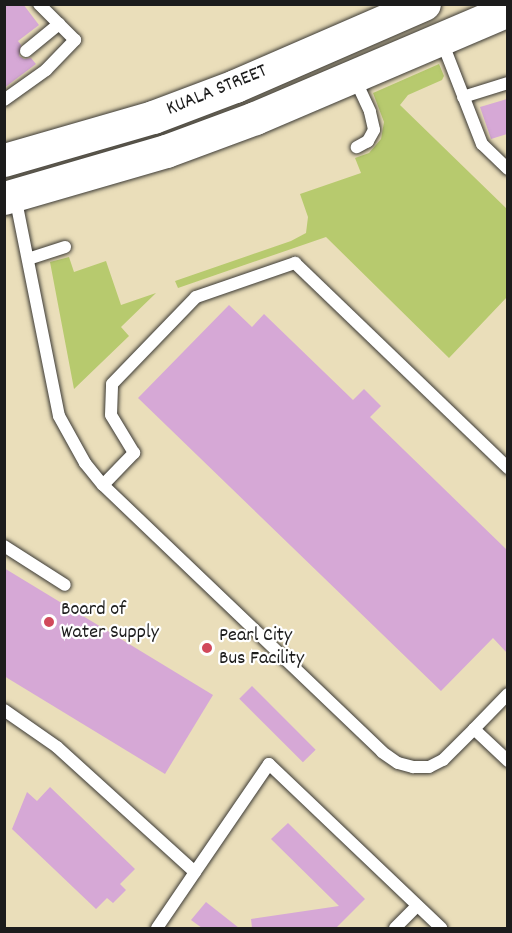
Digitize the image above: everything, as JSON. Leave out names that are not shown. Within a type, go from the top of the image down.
[{"type":"main road","name":"KUALA STREET","points":[[6,154],[120,128],[235,87],[424,4]]},
{"type":"main road","points":[[6,154],[10,197],[166,152],[255,118],[507,10]]},
{"type":"lane","points":[[4,100],[50,66],[75,40],[39,4]]},
{"type":"lane","points":[[26,51],[59,24]]},
{"type":"lane","points":[[440,38],[482,144],[507,169]]},
{"type":"lane","points":[[354,76],[370,112],[374,130],[368,141],[357,147]]},
{"type":"lane","points":[[463,97],[507,83]]},
{"type":"lane","points":[[10,197],[28,259],[59,416],[85,463],[103,485],[382,752],[398,763],[413,768],[429,766],[443,760],[507,694]]},
{"type":"lane","points":[[28,259],[65,247]]},
{"type":"lane","points":[[103,485],[134,453],[111,415],[112,384],[196,297],[295,263],[507,468]]},
{"type":"lane","points":[[4,546],[65,585]]},
{"type":"lane","points":[[4,710],[57,747],[195,872]]},
{"type":"lane","points":[[474,729],[507,761]]},
{"type":"lane","points":[[157,928],[269,764],[441,928]]},
{"type":"lane","points":[[395,928],[417,906]]},
{"type":"green space","points":[[439,64],[444,76],[442,80],[408,95],[400,105],[508,210],[507,297],[449,358],[326,237],[178,288],[175,281],[291,241],[306,233],[308,217],[300,194],[361,173],[355,158],[369,153],[381,139],[384,122],[373,93]]},
{"type":"green space","points":[[69,257],[74,272],[106,261],[121,305],[156,293],[121,327],[129,336],[74,389],[50,262]]},
{"type":"building","points":[[4,4],[23,4],[39,25],[18,41],[21,45],[19,56],[24,59],[31,58],[36,64],[4,88]]},
{"type":"building","points":[[507,99],[507,134],[491,139],[480,107]]},
{"type":"building","points":[[229,305],[252,327],[264,314],[353,400],[364,389],[381,406],[370,417],[507,550],[507,653],[493,638],[441,691],[138,398]]},
{"type":"building","name":"Board of Water Supply","points":[[4,568],[213,695],[165,774],[4,676]]},
{"type":"building","points":[[252,686],[316,750],[303,762],[239,699]]},
{"type":"building","points":[[50,787],[135,869],[120,884],[126,890],[113,903],[107,898],[96,909],[12,829],[27,792],[37,801]]},
{"type":"building","points":[[288,823],[365,899],[336,928],[252,928],[251,919],[339,906],[271,839]]},
{"type":"building","points":[[206,902],[239,928],[202,928],[191,920]]},
{"type":"place","name":"Board of Water Supply","points":[[49,622]]},
{"type":"place","name":"Pearl City Bus Facility","points":[[207,648]]}]
